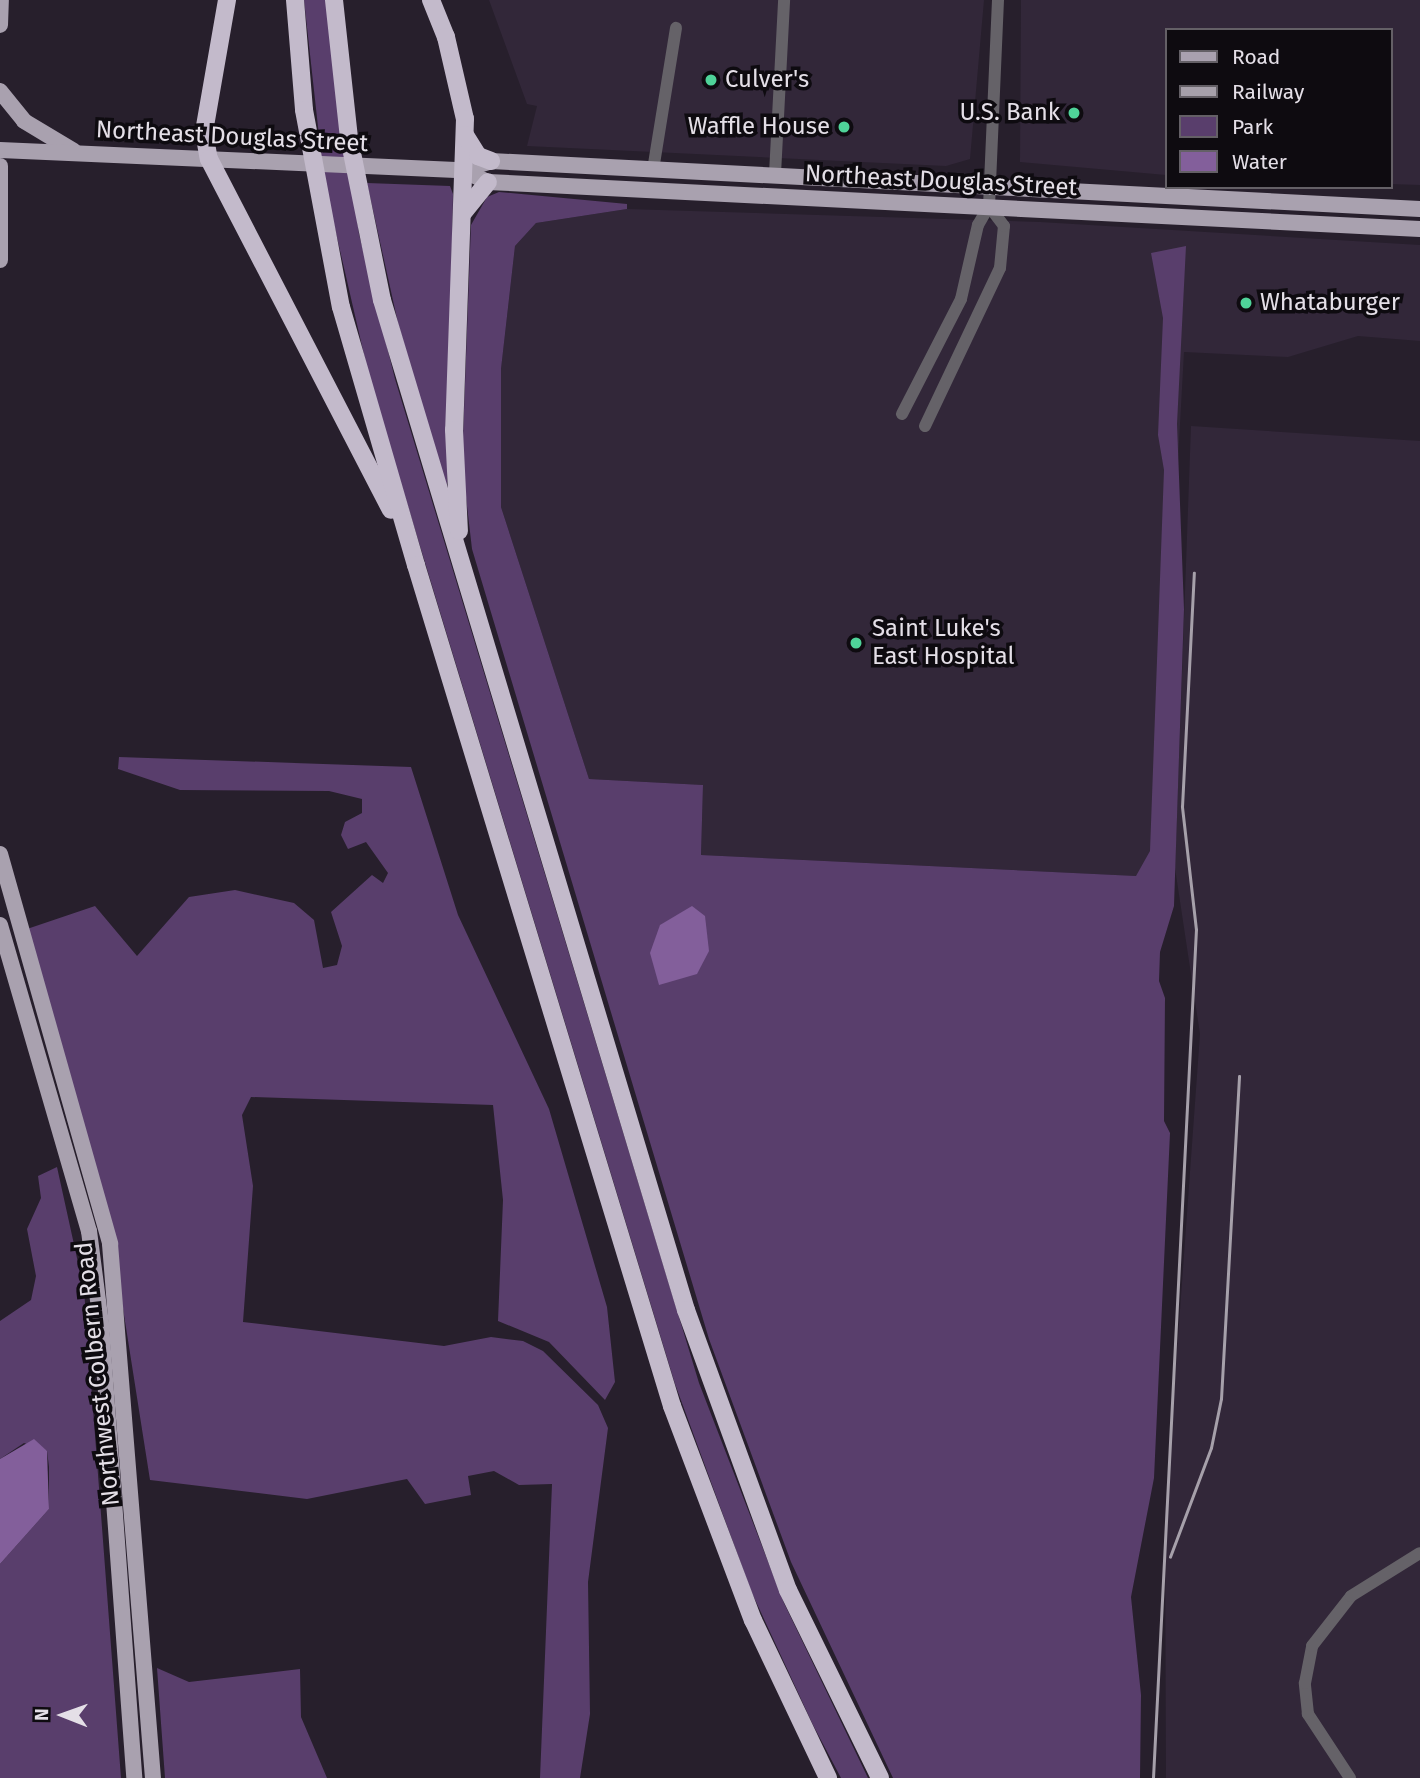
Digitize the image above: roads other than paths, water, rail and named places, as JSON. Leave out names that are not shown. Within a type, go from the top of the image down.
[{"type":"highway","points":[[227,0],[204,132],[209,159],[416,565]]},
{"type":"highway","points":[[295,0],[304,110],[341,307],[416,565],[672,1406],[753,1620],[828,1778]]},
{"type":"highway","points":[[334,0],[362,219],[472,603],[718,1407],[788,1590],[880,1778]]},
{"type":"highway","points":[[431,0],[456,72],[464,133],[453,462],[472,603]]},
{"type":"highway","points":[[464,133],[478,156],[491,161]]},
{"type":"highway","points":[[461,217],[488,182]]},
{"type":"main road","points":[[0,25],[1,0]]},
{"type":"main road","points":[[0,91],[24,121],[76,153]]},
{"type":"main road","name":"Northeast Douglas Street","points":[[0,150],[463,170],[491,161],[990,183],[1420,209]]},
{"type":"main road","points":[[0,166],[0,260]]},
{"type":"main road","name":"Northeast Douglas Street","points":[[463,170],[488,182],[1420,229]]},
{"type":"main road","name":"Northwest Colbern Road","points":[[0,854],[110,1244],[153,1778]]},
{"type":"main road","name":"Northwest Colbern Road","points":[[0,925],[89,1230],[102,1324],[134,1778]]},
{"type":"street","points":[[775,174],[784,0]]},
{"type":"street","points":[[902,414],[961,299],[978,225],[989,206],[998,0]]},
{"type":"street","points":[[653,170],[676,28]]},
{"type":"street","points":[[925,426],[1000,268],[1004,226],[989,206]]},
{"type":"street","points":[[1350,1778],[1308,1714],[1305,1682],[1312,1646],[1351,1596],[1420,1553]]},
{"type":"water","points":[[692,906],[705,916],[709,951],[697,974],[659,985],[650,953],[660,925]]},
{"type":"water","points":[[34,1439],[47,1451],[49,1509],[0,1564],[0,1459]]},
{"type":"railway","points":[[1153,1778],[1196,930],[1182,807],[1194,573]]},
{"type":"railway","points":[[1170,1557],[1211,1448],[1221,1399],[1239,1077]]},
{"type":"place","name":"Culver's","points":[[711,80]]},
{"type":"place","name":"U.S. Bank","points":[[1074,113]]},
{"type":"place","name":"Waffle House","points":[[844,127]]},
{"type":"place","name":"Whataburger","points":[[1246,303]]},
{"type":"place","name":"Saint Luke's East Hospital","points":[[856,643]]}]
